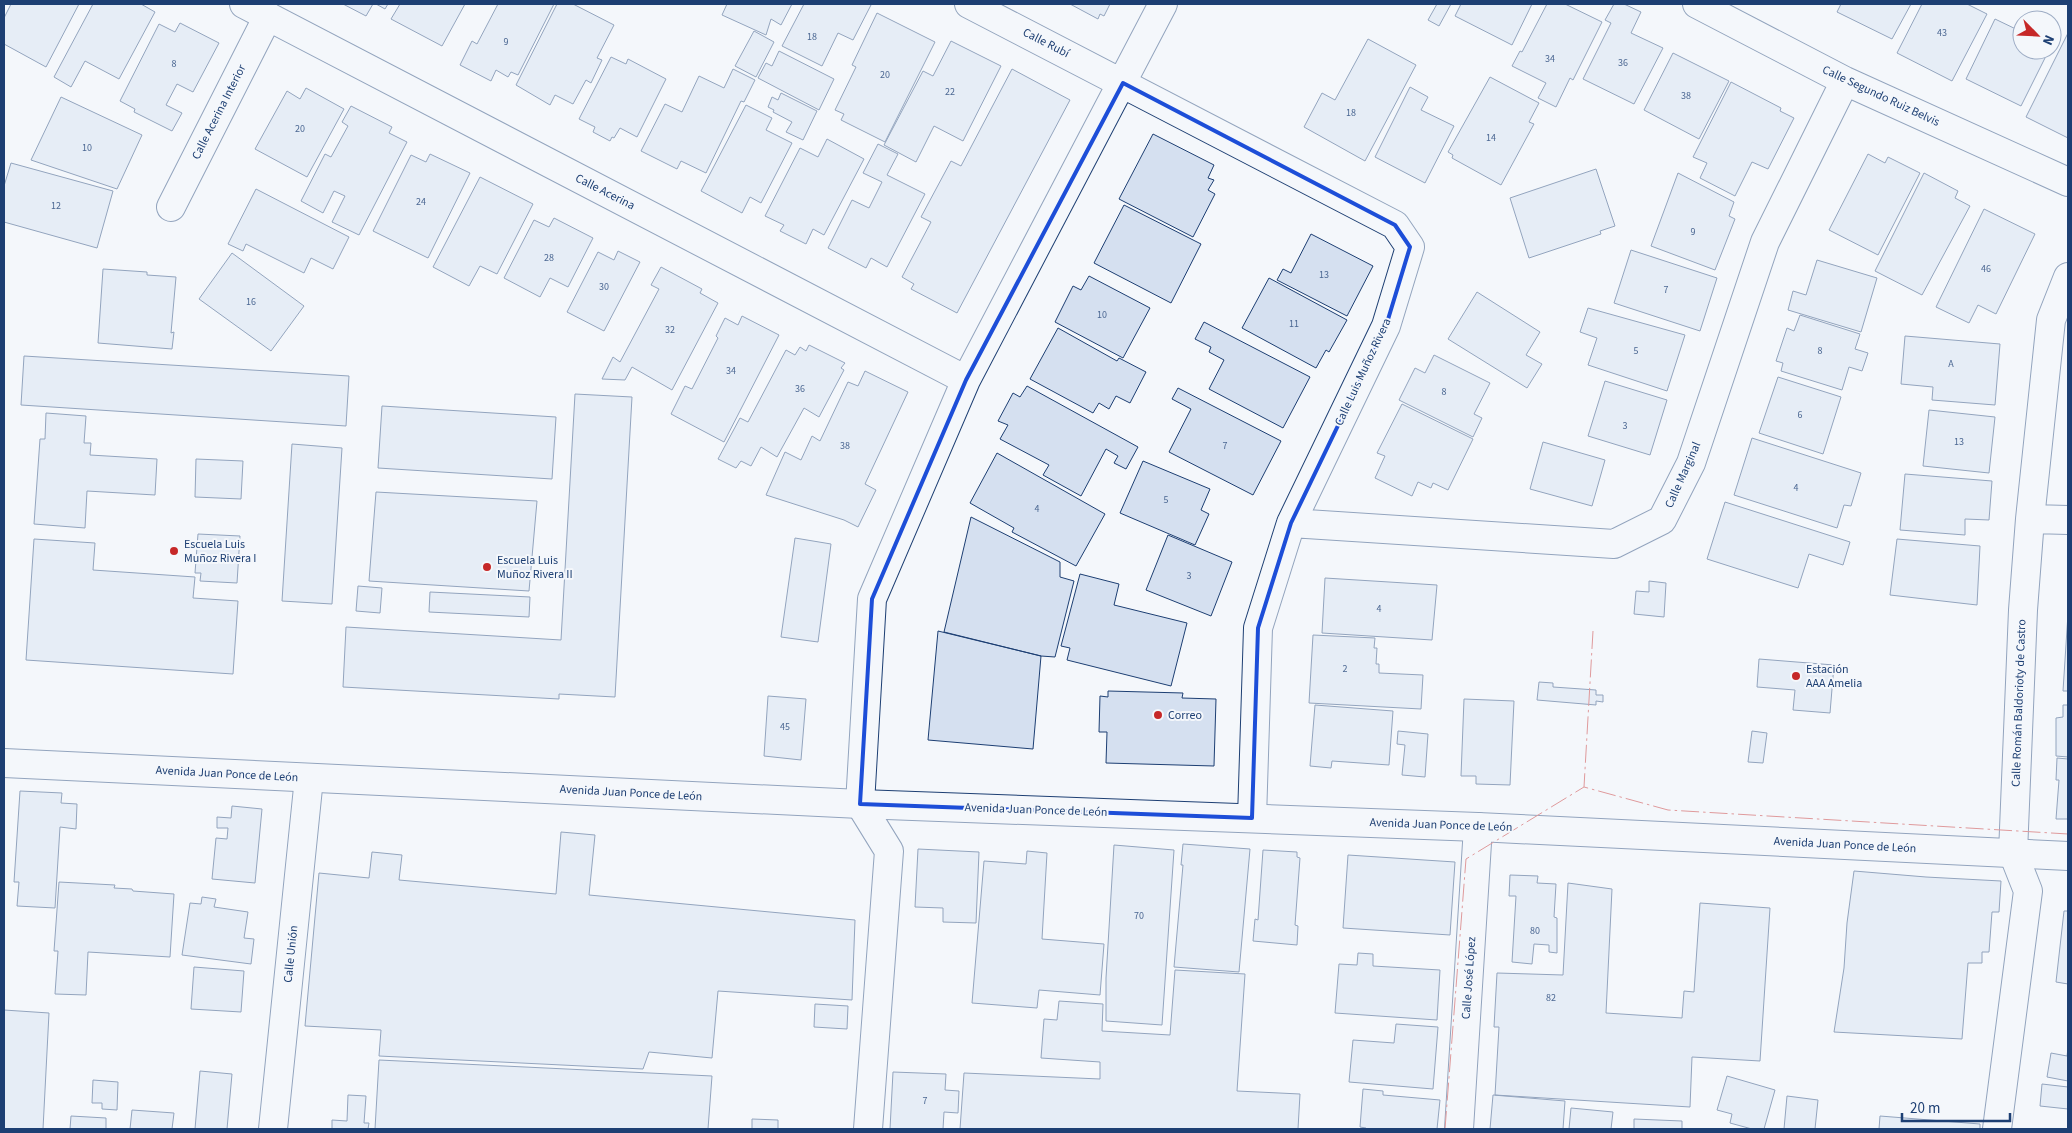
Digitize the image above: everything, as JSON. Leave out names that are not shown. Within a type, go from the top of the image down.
[{"type":"street","name":"Calle Acerina","points":[[244,4],[966,380]]},
{"type":"street","name":"Calle Rubí","points":[[970,4],[1123,83]]},
{"type":"street","points":[[868,1129],[889,851],[860,804],[872,599],[966,380],[1163,4]]},
{"type":"street","name":"Calle Segundo Ruiz Belvis","points":[[1696,4],[1845,81],[2068,182]]},
{"type":"street","name":"Calle Acerina Interior","points":[[171,207],[268,16]]},
{"type":"street","name":"Calle Marginal","points":[[1290,523],[1614,544],[1662,520],[1691,463],[1765,242],[1845,81]]},
{"type":"street","name":"Calle Luis Muñoz Rivera","points":[[1123,83],[1395,225],[1410,246],[1386,326],[1290,523],[1258,628],[1252,818]]},
{"type":"street","name":"Calle Román Baldorioty de Castro","points":[[1998,1129],[2028,891],[2013,853],[2023,610],[2030,519],[2051,320],[2068,277]]},
{"type":"street","points":[[2030,519],[2068,520]]},
{"type":"street","name":"Avenida Juan Ponce de León","points":[[4,763],[860,804],[1478,827],[2068,856]]},
{"type":"street","name":"Calle Unión","points":[[273,1129],[309,778]]},
{"type":"street","name":"Calle José López","points":[[1459,1129],[1478,827]]},
{"type":"highlighted area","points":[[1123,83],[1395,225],[1410,247],[1386,326],[1291,523],[1258,628],[1252,818],[860,804],[872,599],[966,380]]},
{"type":"building","points":[[11,4],[79,4],[46,67],[4,44],[4,18]]},
{"type":"building","points":[[93,4],[141,4],[155,12],[119,79],[85,61],[71,87],[54,77]]},
{"type":"building","points":[[343,4],[373,4],[366,16]]},
{"type":"building","points":[[376,4],[388,4],[385,9]]},
{"type":"building","points":[[400,4],[465,4],[442,46],[391,19]]},
{"type":"building","points":[[498,4],[554,4],[518,75],[511,72],[508,77],[496,70],[491,81],[460,65],[472,41],[477,44]]},
{"type":"building","points":[[557,4],[573,4],[614,25],[597,58],[602,60],[591,83],[586,80],[573,104],[555,95],[550,105],[516,85]]},
{"type":"building","points":[[727,4],[792,4],[781,25],[771,19],[766,35],[722,15]]},
{"type":"building","points":[[804,4],[871,5],[853,40],[838,33],[822,66],[782,46]]},
{"type":"building","points":[[1070,4],[1110,4],[1104,16],[1100,14],[1098,19]]},
{"type":"building","points":[[1437,4],[1451,4],[1439,26],[1428,20]]},
{"type":"building","points":[[1461,4],[1532,4],[1512,45],[1455,16]]},
{"type":"building","points":[[1547,4],[1565,4],[1602,22],[1573,80],[1570,78],[1556,107],[1538,98],[1546,83],[1512,66],[1520,51],[1522,52]]},
{"type":"building","points":[[1614,4],[1624,4],[1641,12],[1631,33],[1663,48],[1634,104],[1583,79],[1611,23],[1605,20]]},
{"type":"building","points":[[1841,4],[1911,4],[1892,39],[1837,12]]},
{"type":"building","points":[[1922,4],[1967,4],[1987,14],[1952,81],[1897,53]]},
{"type":"building","points":[[877,13],[935,42],[885,142],[841,120],[844,114],[835,110],[856,67],[852,65]]},
{"type":"building","points":[[1995,19],[2012,27],[2012,60],[2044,60],[2021,106],[1966,79]]},
{"type":"building","points":[[180,23],[219,43],[193,92],[177,84],[166,105],[182,113],[172,131],[134,112],[135,109],[120,101],[159,24],[175,32]]},
{"type":"building","points":[[754,31],[774,42],[756,77],[735,66]]},
{"type":"building","points":[[2068,33],[2068,138],[2026,117],[2054,60],[2062,60],[2062,45]]},
{"type":"building","points":[[1368,39],[1416,65],[1365,161],[1304,127],[1322,93],[1335,100]]},
{"type":"building","points":[[951,41],[1001,66],[963,141],[934,126],[916,162],[884,145],[923,71],[933,76]]},
{"type":"building","points":[[779,51],[834,79],[819,110],[758,78],[766,63],[772,66]]},
{"type":"building","points":[[1673,53],[1729,81],[1699,139],[1644,110]]},
{"type":"building","points":[[611,57],[626,64],[628,59],[666,79],[637,137],[620,128],[610,141],[593,132],[595,127],[579,119]]},
{"type":"building","points":[[733,69],[755,80],[744,102],[741,101],[706,173],[681,161],[677,169],[641,151],[665,104],[682,112],[699,76],[724,88]]},
{"type":"building","points":[[1012,69],[1070,100],[957,313],[911,289],[914,284],[902,277],[931,222],[921,217],[951,161],[961,166]]},
{"type":"building","points":[[1490,77],[1539,103],[1529,122],[1534,124],[1501,185],[1452,158],[1453,155],[1448,152]]},
{"type":"building","points":[[1731,82],[1781,108],[1780,111],[1794,118],[1768,169],[1752,162],[1735,196],[1700,178],[1707,163],[1693,157]]},
{"type":"building","points":[[1410,87],[1428,97],[1421,110],[1454,126],[1425,183],[1375,157]]},
{"type":"building","points":[[306,88],[344,109],[307,177],[255,149],[287,91],[300,99]]},
{"type":"building","points":[[781,93],[817,111],[803,140],[786,132],[792,122],[773,112],[774,110],[768,107],[772,97],[778,100]]},
{"type":"building","points":[[61,97],[142,135],[117,189],[31,160]]},
{"type":"building","points":[[746,105],[772,118],[766,130],[792,143],[761,203],[750,197],[742,213],[701,191]]},
{"type":"building","points":[[351,106],[392,127],[389,133],[407,142],[359,235],[332,222],[345,196],[334,191],[323,213],[301,201],[325,154],[331,157],[348,126],[342,122]]},
{"type":"building","points":[[1153,134],[1214,165],[1208,178],[1214,180],[1208,190],[1215,194],[1193,237],[1119,199]]},
{"type":"building","points":[[827,139],[864,159],[824,235],[813,229],[806,244],[780,231],[784,225],[765,216],[800,148],[818,157]]},
{"type":"building","points":[[878,144],[898,154],[887,175],[925,194],[887,267],[871,258],[866,268],[828,248],[852,200],[869,208],[882,182],[863,173]]},
{"type":"building","points":[[430,154],[470,173],[428,258],[373,231],[411,155],[426,162]]},
{"type":"building","points":[[1868,154],[1885,163],[1888,157],[1920,173],[1878,255],[1829,230]]},
{"type":"building","points":[[11,163],[113,191],[97,248],[4,222],[4,186]]},
{"type":"building","points":[[1596,169],[1615,226],[1600,231],[1601,234],[1529,258],[1510,198]]},
{"type":"building","points":[[1678,173],[1734,202],[1729,216],[1735,219],[1715,270],[1651,246]]},
{"type":"building","points":[[1924,173],[1958,191],[1955,198],[1970,206],[1922,295],[1875,271]]},
{"type":"building","points":[[480,177],[533,204],[497,274],[480,266],[469,286],[433,267]]},
{"type":"building","points":[[256,189],[349,237],[333,269],[311,258],[304,273],[246,244],[243,251],[228,244]]},
{"type":"building","points":[[1124,205],[1201,244],[1171,303],[1094,263]]},
{"type":"building","points":[[1984,209],[2035,234],[1996,314],[1978,305],[1969,323],[1936,307]]},
{"type":"building","points":[[554,218],[593,238],[568,287],[550,278],[540,297],[504,278],[534,220],[549,227]]},
{"type":"building","points":[[1311,234],[1373,266],[1347,316],[1277,280],[1283,269],[1291,273]]},
{"type":"building","points":[[1631,250],[1717,278],[1700,331],[1614,303]]},
{"type":"building","points":[[618,251],[640,262],[604,331],[567,312],[598,252],[614,260]]},
{"type":"building","points":[[232,253],[304,306],[271,351],[199,299]]},
{"type":"building","points":[[1817,260],[1877,278],[1861,332],[1788,310],[1793,291],[1806,295]]},
{"type":"building","points":[[661,267],[702,289],[700,293],[718,303],[672,390],[632,367],[625,380],[602,379],[613,357],[620,362],[659,289],[651,285]]},
{"type":"building","points":[[103,269],[147,272],[147,275],[176,277],[171,333],[174,332],[172,349],[98,343]]},
{"type":"building","points":[[1089,276],[1150,308],[1123,358],[1055,322],[1073,286],[1081,290]]},
{"type":"building","points":[[1269,278],[1347,320],[1329,352],[1326,350],[1316,368],[1242,328]]},
{"type":"building","points":[[1477,292],[1540,332],[1526,355],[1542,364],[1527,388],[1448,339]]},
{"type":"building","points":[[1588,308],[1685,335],[1667,391],[1588,365],[1597,338],[1580,332]]},
{"type":"building","points":[[1800,315],[1860,334],[1855,349],[1868,353],[1862,371],[1849,367],[1842,390],[1781,371],[1783,363],[1776,361],[1787,328],[1794,331]]},
{"type":"building","points":[[742,316],[779,335],[724,442],[671,414],[685,386],[692,389],[718,338],[716,336],[725,318],[738,325]]},
{"type":"building","points":[[1204,322],[1310,377],[1283,428],[1209,389],[1224,360],[1209,352],[1211,347],[1195,339]]},
{"type":"building","points":[[1058,328],[1117,361],[1119,358],[1146,372],[1130,403],[1116,396],[1109,409],[1099,403],[1093,413],[1030,379]]},
{"type":"building","points":[[1905,336],[2000,344],[1995,405],[1932,400],[1933,387],[1901,384]]},
{"type":"building","points":[[809,345],[845,363],[841,368],[844,370],[819,417],[804,408],[777,457],[761,447],[751,466],[741,461],[736,468],[718,459],[740,418],[748,422],[786,350],[795,355],[800,347],[806,351]]},
{"type":"building","points":[[1434,355],[1490,383],[1474,414],[1482,418],[1473,437],[1399,400],[1415,368],[1425,373]]},
{"type":"building","points":[[24,356],[349,376],[346,426],[21,405]]},
{"type":"building","points":[[865,371],[908,392],[865,484],[876,490],[858,527],[844,520],[766,495],[785,452],[801,460],[812,436],[820,441],[848,382],[858,386]]},
{"type":"building","points":[[1778,377],[1841,397],[1823,454],[1759,433]]},
{"type":"building","points":[[1605,381],[1667,400],[1650,455],[1588,436]]},
{"type":"building","points":[[1027,386],[1138,447],[1126,469],[1114,463],[1118,456],[1106,449],[1081,496],[1043,475],[1049,465],[1000,439],[1008,425],[998,421],[1013,393],[1020,397]]},
{"type":"building","points":[[1178,388],[1281,441],[1253,495],[1169,452],[1191,409],[1172,399]]},
{"type":"building","points":[[575,394],[632,397],[615,697],[559,694],[559,699],[343,687],[346,627],[561,640]]},
{"type":"building","points":[[1402,404],[1473,439],[1448,490],[1433,483],[1431,488],[1418,482],[1412,496],[1375,478],[1385,456],[1377,453]]},
{"type":"building","points":[[382,406],[556,417],[552,479],[378,468]]},
{"type":"building","points":[[1929,410],[1995,417],[1989,473],[1923,466]]},
{"type":"building","points":[[46,413],[86,416],[84,443],[91,443],[90,455],[157,459],[155,495],[87,491],[85,528],[34,524],[40,439],[45,439]]},
{"type":"building","points":[[1752,438],[1861,473],[1851,506],[1844,505],[1837,528],[1734,495]]},
{"type":"building","points":[[1543,442],[1605,460],[1592,506],[1530,489]]},
{"type":"building","points":[[292,444],[342,448],[332,604],[282,601]]},
{"type":"building","points":[[997,453],[1105,514],[1076,566],[1012,532],[1014,528],[970,503]]},
{"type":"building","points":[[196,459],[243,461],[241,499],[195,497]]},
{"type":"building","points":[[1143,461],[1210,489],[1201,510],[1209,514],[1195,545],[1120,513]]},
{"type":"building","points":[[1905,474],[1992,481],[1989,520],[1965,519],[1965,535],[1900,530]]},
{"type":"building","points":[[376,492],[537,501],[529,591],[369,581]]},
{"type":"building","points":[[1725,502],[1850,542],[1843,565],[1809,554],[1798,588],[1707,559]]},
{"type":"building","points":[[971,517],[1060,562],[1060,577],[1074,581],[1055,657],[1041,656],[944,632]]},
{"type":"building","points":[[198,534],[240,536],[237,583],[200,581],[201,573],[195,573]]},
{"type":"building","points":[[1168,535],[1232,562],[1211,616],[1146,590]]},
{"type":"building","points":[[795,538],[831,544],[818,642],[781,637]]},
{"type":"building","points":[[34,539],[95,543],[93,570],[195,577],[193,598],[238,601],[233,674],[26,660]]},
{"type":"building","points":[[1897,539],[1980,546],[1977,605],[1890,595]]},
{"type":"building","points":[[1080,574],[1119,584],[1114,605],[1187,623],[1171,686],[1067,660],[1070,648],[1061,646]]},
{"type":"building","points":[[1325,578],[1437,585],[1432,640],[1322,633]]},
{"type":"building","points":[[1649,581],[1666,583],[1664,617],[1634,614],[1636,591],[1649,592]]},
{"type":"building","points":[[358,586],[382,588],[380,613],[356,611]]},
{"type":"building","points":[[430,592],[530,597],[529,617],[429,612]]},
{"type":"building","points":[[2068,614],[2068,691],[2063,691],[2067,629]]},
{"type":"building","points":[[938,631],[1041,656],[1033,749],[928,740]]},
{"type":"building","points":[[1313,635],[1375,638],[1374,648],[1377,648],[1376,664],[1379,664],[1379,673],[1423,675],[1421,709],[1309,703]]},
{"type":"building","name":"Estación AAA Amelia","points":[[1759,659],[1834,665],[1830,713],[1793,710],[1795,690],[1757,687]]},
{"type":"building","points":[[1539,682],[1553,683],[1553,687],[1596,690],[1596,695],[1603,695],[1603,702],[1596,701],[1596,705],[1537,700]]},
{"type":"building","name":"Correo","points":[[1108,691],[1183,693],[1182,698],[1216,699],[1214,766],[1106,763],[1107,732],[1099,732],[1100,696],[1108,697]]},
{"type":"building","points":[[768,696],[806,699],[801,760],[764,756]]},
{"type":"building","points":[[1464,699],[1514,701],[1510,785],[1476,784],[1476,776],[1461,776]]},
{"type":"building","points":[[1315,705],[1393,711],[1389,765],[1332,761],[1331,768],[1310,766]]},
{"type":"building","points":[[2063,705],[2068,705],[2068,757],[2056,756],[2056,718],[2063,717]]},
{"type":"building","points":[[1398,731],[1428,734],[1425,777],[1402,775],[1405,745],[1397,744]]},
{"type":"building","points":[[1752,731],[1767,733],[1763,763],[1748,762]]},
{"type":"building","points":[[2057,758],[2068,759],[2068,819],[2056,819],[2059,780],[2056,780]]},
{"type":"building","points":[[20,791],[62,793],[61,803],[77,804],[76,829],[60,827],[55,908],[17,906],[19,882],[14,882]]},
{"type":"building","points":[[232,806],[262,809],[255,883],[212,879],[216,838],[227,839],[228,828],[217,828],[217,817],[231,818]]},
{"type":"building","points":[[561,832],[595,835],[589,895],[855,920],[852,1000],[718,991],[712,1058],[649,1052],[643,1069],[379,1056],[381,1030],[305,1026],[319,873],[369,878],[372,852],[402,855],[399,880],[556,894]]},
{"type":"building","points":[[1183,844],[1250,849],[1239,972],[1174,967],[1183,865],[1181,865]]},
{"type":"building","points":[[1114,845],[1174,850],[1162,1025],[1106,1021],[1106,978]]},
{"type":"building","points":[[918,849],[979,852],[976,923],[943,922],[943,908],[915,907]]},
{"type":"building","points":[[1263,850],[1297,852],[1297,857],[1300,858],[1295,925],[1298,926],[1297,945],[1253,941],[1255,919],[1258,920]]},
{"type":"building","points":[[1027,851],[1047,853],[1042,939],[1104,944],[1100,995],[1039,990],[1037,1008],[972,1003],[984,861],[1026,864]]},
{"type":"building","points":[[1348,855],[1455,862],[1450,935],[1343,928]]},
{"type":"building","points":[[1854,871],[2001,881],[1999,912],[1992,912],[1989,952],[1982,952],[1982,963],[1968,963],[1962,1039],[1834,1032],[1844,968],[1847,923]]},
{"type":"building","points":[[1510,875],[1538,876],[1537,883],[1556,884],[1554,917],[1557,918],[1557,953],[1549,952],[1549,945],[1534,944],[1532,964],[1512,962],[1516,896],[1509,896]]},
{"type":"building","points":[[59,882],[115,885],[114,888],[132,889],[133,891],[174,894],[170,957],[88,952],[86,995],[55,994],[58,951],[54,951]]},
{"type":"building","points":[[1568,883],[1612,889],[1606,1013],[1682,1018],[1684,991],[1694,992],[1700,903],[1770,908],[1760,1061],[1692,1057],[1690,1107],[1495,1095],[1499,1027],[1494,1027],[1497,973],[1563,975]]},
{"type":"building","points":[[202,897],[216,899],[214,907],[248,912],[244,938],[254,939],[251,964],[182,955],[190,903],[201,904]]},
{"type":"building","points":[[2064,911],[2068,911],[2068,984],[2056,982]]},
{"type":"building","points":[[1358,953],[1373,954],[1373,966],[1440,970],[1437,1020],[1335,1013],[1339,964],[1357,965]]},
{"type":"building","points":[[194,967],[244,971],[241,1012],[191,1009]]},
{"type":"building","points":[[1175,970],[1245,974],[1237,1091],[1300,1094],[1298,1129],[960,1129],[964,1073],[1100,1079],[1100,1062],[1041,1058],[1044,1019],[1057,1020],[1059,1001],[1103,1004],[1102,1031],[1170,1035]]},
{"type":"building","points":[[815,1004],[848,1006],[847,1029],[814,1027]]},
{"type":"building","points":[[4,1010],[49,1013],[43,1129],[4,1129]]},
{"type":"building","points":[[1396,1024],[1438,1027],[1433,1089],[1349,1082],[1353,1040],[1394,1043]]},
{"type":"building","points":[[2068,1048],[2068,1081],[2047,1077],[2051,1053],[2067,1056]]},
{"type":"building","points":[[379,1060],[712,1076],[708,1129],[375,1129]]},
{"type":"building","points":[[200,1071],[232,1074],[227,1129],[195,1129]]},
{"type":"building","points":[[893,1072],[946,1074],[945,1090],[959,1091],[958,1113],[944,1112],[943,1129],[890,1129]]},
{"type":"building","points":[[1727,1076],[1775,1090],[1764,1129],[1752,1129],[1730,1123],[1732,1114],[1717,1110]]},
{"type":"building","points":[[93,1080],[118,1082],[117,1110],[102,1109],[102,1103],[92,1103]]},
{"type":"building","points":[[2042,1084],[2068,1087],[2068,1109],[2040,1106]]},
{"type":"building","points":[[1363,1089],[1383,1091],[1383,1095],[1440,1100],[1437,1129],[1366,1129],[1360,1127]]},
{"type":"building","points":[[348,1095],[366,1096],[364,1123],[369,1123],[368,1129],[332,1129],[332,1120],[347,1121]]},
{"type":"building","points":[[1493,1095],[1565,1101],[1563,1129],[1490,1129]]},
{"type":"building","points":[[1787,1096],[1818,1100],[1815,1129],[1784,1129]]},
{"type":"building","points":[[1571,1108],[1613,1112],[1611,1129],[1569,1129]]},
{"type":"building","points":[[132,1110],[174,1113],[172,1129],[130,1129]]},
{"type":"building","points":[[71,1116],[106,1118],[106,1129],[70,1129]]},
{"type":"building","points":[[1880,1116],[1980,1124],[1980,1129],[1879,1129]]},
{"type":"building","points":[[752,1119],[778,1120],[778,1129],[752,1129]]},
{"type":"building","points":[[1634,1119],[1682,1121],[1682,1129],[1634,1129]]},
{"type":"power","points":[[1593,631],[1584,787],[1668,810],[2068,834]]},
{"type":"power","points":[[1445,1129],[1466,859],[1584,787]]},
{"type":"place","name":"Escuela Luis Muñoz Rivera I","points":[[174,551]]},
{"type":"place","name":"Escuela Luis Muñoz Rivera II","points":[[487,567]]},
{"type":"place","name":"Estación AAA Amelia","points":[[1796,676]]},
{"type":"place","name":"Correo","points":[[1158,715]]}]
